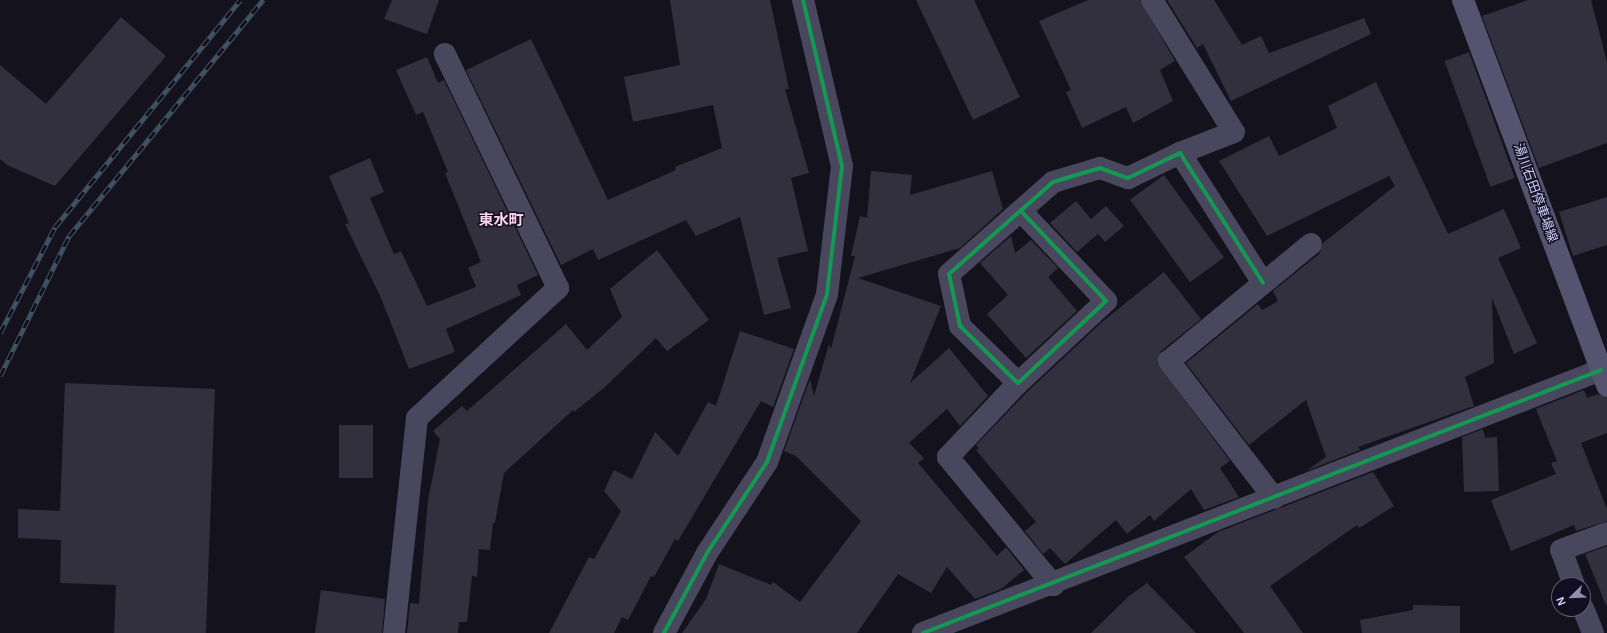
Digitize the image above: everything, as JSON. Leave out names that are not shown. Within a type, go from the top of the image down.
[{"type":"main road","name":"湯川石田停車場線","points":[[1463,0],[1604,378]]},
{"type":"street","points":[[664,633],[707,553],[767,462],[827,294],[842,166],[803,0]]},
{"type":"street","points":[[1018,383],[960,326],[949,274],[1052,182],[1100,168],[1128,178],[1180,153],[1234,132],[1152,0]]},
{"type":"street","points":[[394,633],[417,418],[558,288],[445,54]]},
{"type":"street","points":[[1180,153],[1263,283]]},
{"type":"street","points":[[1021,210],[1106,302],[1018,383],[948,457],[1053,585]]},
{"type":"street","points":[[1274,498],[1169,361],[1311,244]]},
{"type":"street","points":[[923,633],[1053,585],[1274,498],[1604,378]]},
{"type":"street","points":[[1571,577],[1561,550],[1607,532]]},
{"type":"street","points":[[1587,617],[1593,633]]},
{"type":"building","points":[[392,0],[439,0],[427,34],[384,19]]},
{"type":"building","points":[[670,0],[770,0],[789,89],[785,89],[809,173],[791,178],[808,251],[777,258],[791,308],[764,315],[740,217],[696,236],[686,220],[598,260],[593,249],[561,265],[466,70],[531,39],[608,200],[676,170],[675,167],[722,148],[713,105],[633,122],[624,77],[680,65]]},
{"type":"building","points":[[916,0],[974,0],[1020,97],[973,120]]},
{"type":"building","points":[[1088,0],[1140,0],[1175,61],[1160,70],[1173,101],[1133,123],[1126,107],[1082,128],[1066,92],[1071,90],[1039,21]]},
{"type":"building","points":[[1167,0],[1214,0],[1242,45],[1261,36],[1269,53],[1364,18],[1371,34],[1231,101],[1203,44],[1197,48]]},
{"type":"building","points":[[1528,0],[1591,0],[1607,62],[1607,143],[1539,168],[1482,16]]},
{"type":"building","points":[[121,17],[166,56],[55,186],[7,165],[0,159],[0,65],[46,104]]},
{"type":"building","points":[[1469,52],[1515,178],[1490,187],[1445,61]]},
{"type":"building","points":[[427,57],[438,83],[444,80],[538,275],[517,285],[521,295],[446,329],[455,352],[409,369],[381,298],[345,224],[349,223],[329,176],[370,158],[384,192],[370,198],[394,254],[401,251],[427,306],[476,287],[468,268],[481,262],[445,173],[448,172],[423,112],[416,115],[396,70]]},
{"type":"building","points":[[1376,82],[1448,234],[1504,209],[1521,248],[1498,258],[1537,343],[1514,354],[1492,298],[1494,363],[1465,377],[1474,406],[1358,447],[1360,450],[1306,471],[1326,457],[1306,400],[1249,445],[1186,363],[1258,304],[1262,310],[1278,301],[1273,291],[1319,254],[1323,243],[1395,186],[1389,176],[1267,236],[1219,161],[1269,136],[1279,156],[1337,128],[1328,106]]},
{"type":"building","points":[[871,171],[912,175],[910,195],[992,171],[1003,209],[960,248],[858,278],[941,306],[910,383],[949,348],[988,396],[960,426],[947,409],[909,443],[924,458],[918,463],[997,556],[1006,547],[1024,570],[1001,589],[975,599],[947,567],[931,593],[898,574],[857,633],[682,633],[706,599],[719,564],[771,585],[773,582],[800,602],[861,521],[796,456],[784,451],[810,379],[814,396],[829,344],[831,349],[855,256],[851,256],[860,216],[867,218]]},
{"type":"building","points":[[1164,175],[1224,258],[1190,282],[1130,200]]},
{"type":"building","points":[[1607,197],[1607,245],[1573,256],[1559,212]]},
{"type":"building","points":[[1076,201],[1091,219],[1106,206],[1124,226],[1105,242],[1098,234],[1077,252],[1050,223]]},
{"type":"building","points":[[1011,236],[1015,253],[1031,240],[1058,268],[1048,277],[1077,311],[1026,358],[987,314],[1008,295],[980,263]]},
{"type":"building","points":[[657,250],[709,320],[667,351],[656,338],[605,387],[574,412],[573,410],[504,473],[495,523],[493,523],[490,550],[479,549],[477,577],[472,576],[467,622],[459,622],[458,633],[407,633],[410,603],[419,604],[428,500],[440,439],[433,431],[462,406],[467,411],[566,324],[587,350],[622,317],[610,289]]},
{"type":"building","points":[[1164,272],[1201,319],[1161,351],[1157,363],[1230,461],[1220,468],[1239,497],[1204,510],[1191,489],[1154,521],[1150,515],[1127,534],[1116,520],[1065,564],[1050,548],[1043,554],[1025,531],[1036,522],[976,450],[979,448],[976,445],[1027,392],[1102,322]]},
{"type":"building","points":[[740,331],[794,349],[773,407],[761,401],[678,541],[675,539],[654,577],[651,576],[628,620],[622,617],[614,633],[549,633],[589,557],[594,559],[621,511],[604,491],[614,470],[632,479],[655,432],[678,456],[708,402],[716,406]]},
{"type":"building","points":[[65,383],[215,389],[206,633],[114,633],[116,585],[60,583],[61,540],[18,538],[18,509],[60,511]]},
{"type":"building","points":[[1584,390],[1587,398],[1598,394],[1607,398],[1607,433],[1581,443],[1607,509],[1607,521],[1576,531],[1574,525],[1511,551],[1491,500],[1556,474],[1551,463],[1557,461],[1536,409]]},
{"type":"building","points":[[339,425],[373,425],[373,478],[339,478]]},
{"type":"building","points":[[1483,429],[1485,438],[1497,437],[1499,491],[1464,492],[1462,437]]},
{"type":"building","points":[[1373,472],[1394,506],[1359,528],[1357,525],[1270,586],[1303,633],[1244,633],[1184,557],[1218,532]]},
{"type":"building","points":[[1607,546],[1607,605],[1606,605],[1585,554]]},
{"type":"building","points":[[1147,583],[1196,633],[1091,633],[1129,596]]},
{"type":"building","points":[[321,590],[385,599],[382,633],[315,633]]},
{"type":"building","points":[[1413,605],[1460,606],[1460,633],[1362,633],[1360,620],[1413,610]]},
{"type":"railway","points":[[0,333],[55,227],[240,0]]},
{"type":"railway","points":[[0,376],[69,236],[263,0]]},
{"type":"cycle path","points":[[664,633],[707,553],[767,462],[827,294],[842,166],[803,0]]},
{"type":"cycle path","points":[[1021,211],[1106,301],[1018,383],[960,326],[949,274],[1053,182],[1100,168],[1128,178],[1180,153],[1263,283]]},
{"type":"cycle path","points":[[923,633],[1601,370]]},
{"type":"district","name":"東水町","points":[[501,220]]}]
